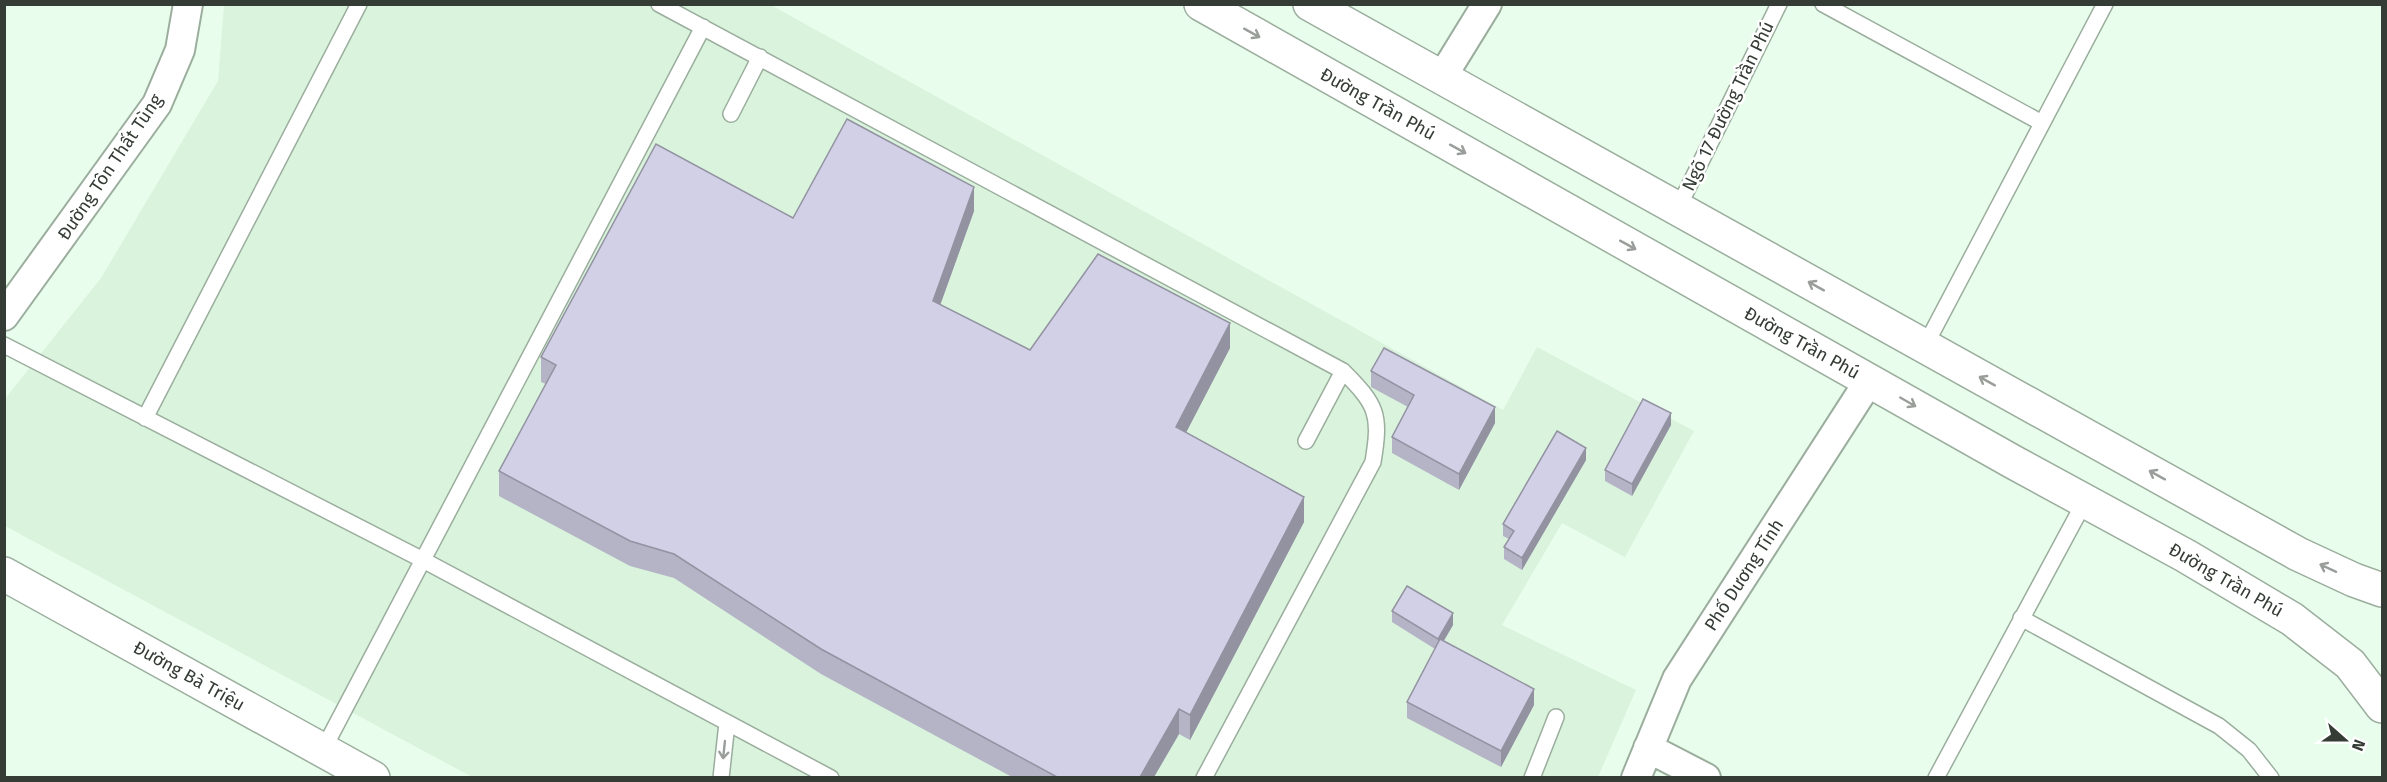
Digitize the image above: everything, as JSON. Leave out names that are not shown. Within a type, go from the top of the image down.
[{"type":"main road","name":"Đường Trần Phú","points":[[1201,4],[1869,381],[2186,556],[2313,633],[2350,664],[2382,706]]},
{"type":"main road","points":[[1310,4],[2298,554],[2354,580],[2382,590]]},
{"type":"main road","name":"Đường Bà Triệu","points":[[4,574],[373,777]]},
{"type":"street","name":"Đường Tôn Thất Tùng","points":[[9,302],[157,104],[180,50],[188,4]]},
{"type":"street","points":[[1442,77],[1487,4]]},
{"type":"street","name":"Phố Dương Tĩnh","points":[[1636,777],[1677,679],[1869,381]]},
{"type":"street","points":[[1648,748],[1706,777]]},
{"type":"lane","points":[[145,418],[359,4]]},
{"type":"lane","points":[[659,4],[1343,371],[1368,396],[1378,429],[1373,462],[1204,777]]},
{"type":"lane","name":"Ngõ 17 Đường Trần Phú","points":[[1678,208],[1779,4]]},
{"type":"lane","points":[[1823,4],[2042,123]]},
{"type":"lane","points":[[1924,346],[2105,4]]},
{"type":"lane","points":[[323,750],[703,27]]},
{"type":"lane","points":[[731,114],[760,57]]},
{"type":"lane","points":[[4,345],[423,560],[821,776]]},
{"type":"lane","points":[[1306,441],[1343,371]]},
{"type":"lane","points":[[1936,777],[2085,501]]},
{"type":"lane","points":[[2021,618],[2219,726],[2249,750],[2271,777]]},
{"type":"lane","points":[[1532,777],[1556,717]]},
{"type":"lane","points":[[721,777],[727,723]]},
{"type":"shaded area","points":[[769,4],[1503,410],[1537,347],[1694,431],[1625,557],[1562,523],[1502,625],[1636,690],[1598,777],[474,778],[5,526],[4,400],[101,278],[218,81],[224,5]]},
{"type":"building","points":[[847,119],[974,187],[933,301],[1030,350],[1098,254],[1230,323],[1176,427],[1304,497],[1190,715],[1179,709],[1140,777],[1057,777],[821,649],[674,554],[630,541],[499,471],[556,365],[541,357],[656,144],[793,218]]},
{"type":"building","points":[[1384,348],[1495,407],[1459,474],[1392,437],[1414,395],[1371,371]]},
{"type":"building","points":[[1643,399],[1671,413],[1632,484],[1605,470]]},
{"type":"building","points":[[1557,431],[1586,448],[1522,558],[1504,547],[1514,531],[1503,524]]},
{"type":"building","points":[[1407,586],[1453,613],[1438,639],[1392,611]]},
{"type":"building","points":[[1440,639],[1534,689],[1501,751],[1407,702]]}]
